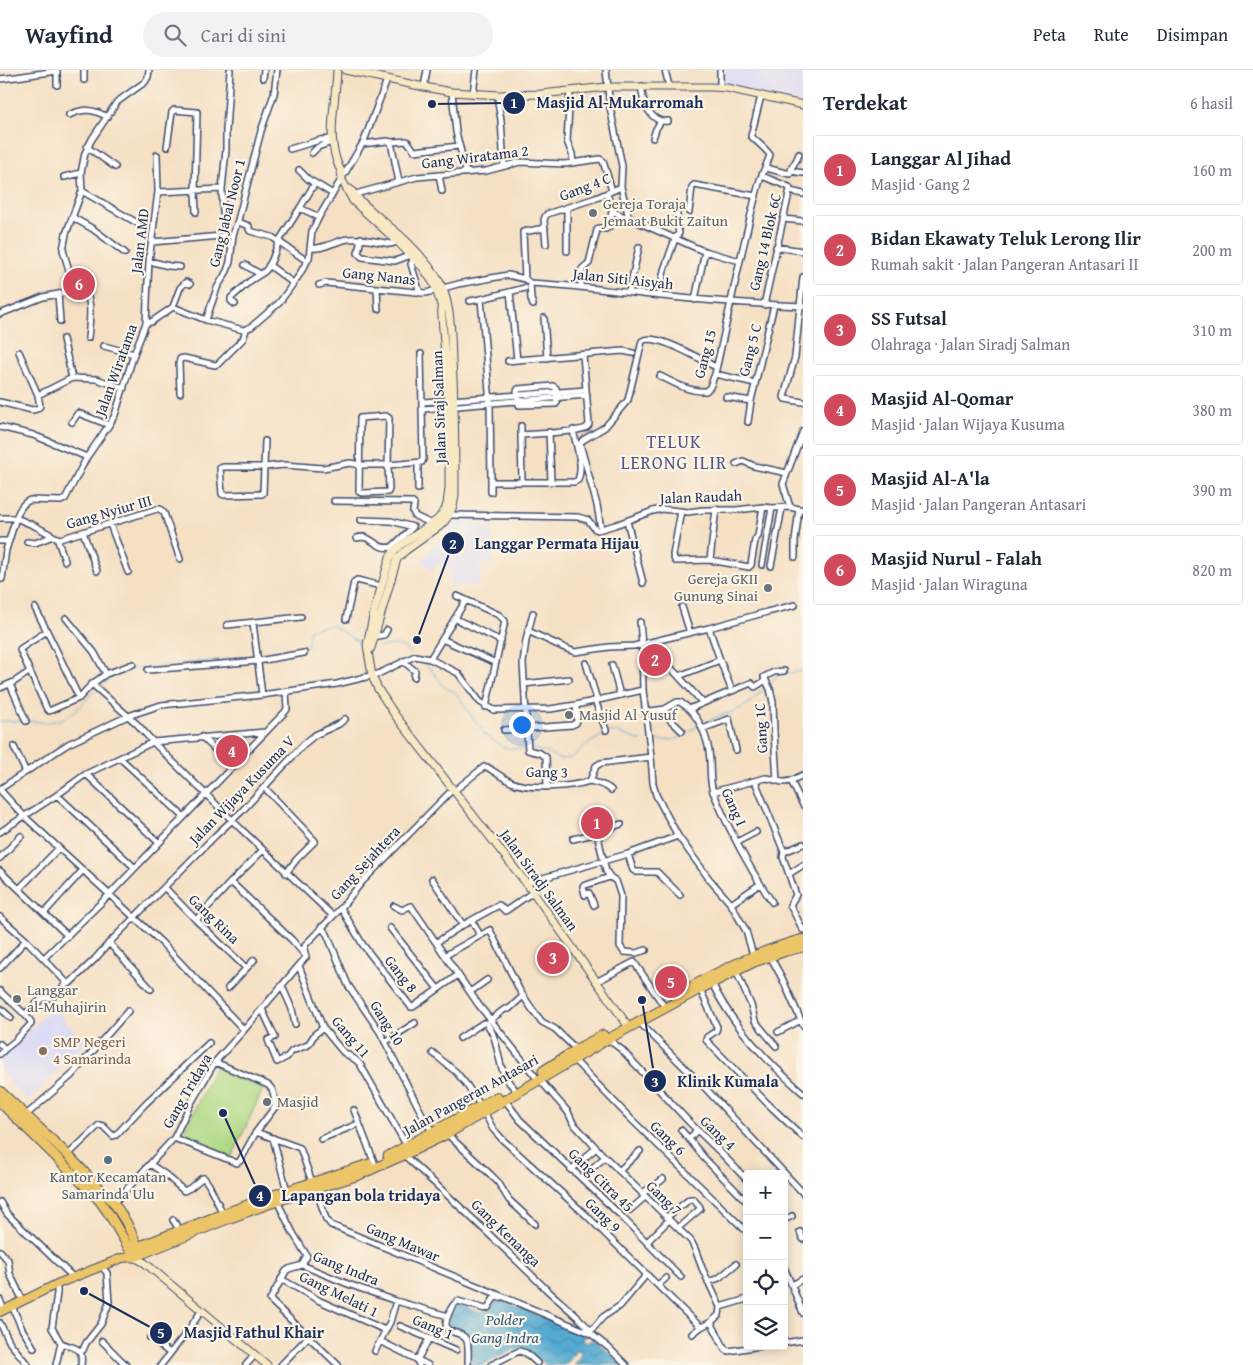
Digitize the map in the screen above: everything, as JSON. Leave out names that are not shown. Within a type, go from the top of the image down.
[{"type":"highway","name":"Jalan Pangeran Antasari","points":[[138,1254],[180,1231],[223,1214],[314,1186],[359,1175],[404,1155],[445,1130],[505,1100],[576,1050],[662,1003],[754,955],[803,939]]},
{"type":"highway","name":"Jalan Pangeran Antasari","points":[[482,1110],[514,1088],[574,1060],[608,1039],[700,989],[754,962],[803,947]]},
{"type":"highway","points":[[0,1090],[68,1155],[114,1203],[126,1222],[138,1254]]},
{"type":"highway","points":[[0,1102],[99,1200],[138,1254]]},
{"type":"highway","name":"Jalan Pangeran Antasari","points":[[138,1254],[230,1218],[287,1191],[314,1186],[374,1162],[409,1146],[433,1132],[445,1130]]},
{"type":"main road","points":[[2,1311],[57,1284],[122,1258],[138,1254]]},
{"type":"street","points":[[0,79],[16,78],[57,70],[57,85]]},
{"type":"street","points":[[84,70],[84,80]]},
{"type":"street","points":[[73,290],[63,250],[66,234],[82,191],[81,173],[84,152],[120,100],[145,82],[148,78],[149,70]]},
{"type":"street","points":[[223,212],[222,189],[230,70]]},
{"type":"street","points":[[263,78],[264,70]]},
{"type":"street","name":"Gang Jabal Noor 1","points":[[206,320],[217,288],[228,267],[233,235],[238,222],[258,139],[274,94],[277,70]]},
{"type":"street","name":"Jalan Siraj Salman","points":[[337,70],[332,141],[342,176],[356,205],[399,239],[431,269],[440,289],[452,403],[455,495],[452,509],[444,523],[394,548],[382,586],[371,637]]},
{"type":"street","points":[[345,70],[386,80],[474,94],[536,94],[607,87],[642,86],[720,87],[803,105]]},
{"type":"street","points":[[378,78],[379,70]]},
{"type":"street","points":[[424,87],[427,70]]},
{"type":"street","points":[[474,94],[476,70]]},
{"type":"street","name":"Gang 4 C","points":[[545,228],[544,220],[546,215],[621,187],[622,166],[610,107],[606,70]]},
{"type":"street","points":[[665,70],[669,86]]},
{"type":"street","points":[[720,70],[720,87]]},
{"type":"street","points":[[190,284],[185,283],[181,285],[173,307],[206,320],[240,330],[246,330],[255,324],[279,303],[286,289],[293,283],[310,255],[310,235],[342,176],[367,136],[386,80]]},
{"type":"street","points":[[642,86],[642,92],[649,110],[661,122]]},
{"type":"street","points":[[570,91],[567,141],[573,163]]},
{"type":"street","points":[[452,92],[456,132],[466,172]]},
{"type":"street","points":[[498,95],[504,166]]},
{"type":"street","points":[[761,96],[751,136],[769,154],[766,168],[791,174],[792,167],[799,154]]},
{"type":"street","points":[[69,115],[86,110],[108,116]]},
{"type":"street","points":[[167,147],[172,112],[174,110],[197,112],[196,212]]},
{"type":"street","points":[[653,138],[661,122],[668,120]]},
{"type":"street","points":[[290,150],[320,140],[332,141]]},
{"type":"street","points":[[312,154],[318,147],[332,141]]},
{"type":"street","points":[[362,144],[407,141],[415,151],[459,146]]},
{"type":"street","points":[[391,142],[399,182]]},
{"type":"street","points":[[87,147],[115,167]]},
{"type":"street","name":"Jalan AMD","points":[[146,323],[149,261],[158,192],[157,155]]},
{"type":"street","name":"Gang Wiratama 2","points":[[351,195],[417,177],[488,170],[523,162],[564,164],[596,159],[602,159],[609,192]]},
{"type":"street","name":"Gang 15","points":[[660,376],[686,388],[703,391],[709,389],[716,371],[756,196],[766,168]]},
{"type":"street","points":[[299,170],[305,177],[333,194]]},
{"type":"street","points":[[791,171],[803,173]]},
{"type":"street","points":[[64,177],[81,173]]},
{"type":"street","points":[[439,175],[442,191]]},
{"type":"street","points":[[762,176],[803,194]]},
{"type":"street","points":[[235,304],[231,301],[231,298],[269,265],[279,241],[315,183]]},
{"type":"street","points":[[689,212],[692,187],[694,185],[756,196]]},
{"type":"street","points":[[621,187],[629,218]]},
{"type":"street","points":[[158,192],[222,189]]},
{"type":"street","name":"Gang 14 Blok 6C","points":[[764,305],[789,189]]},
{"type":"street","points":[[82,191],[139,224]]},
{"type":"street","points":[[581,286],[582,269],[589,263],[597,230],[609,227],[612,211],[609,192]]},
{"type":"street","points":[[659,296],[664,270],[679,231],[677,226],[677,205]]},
{"type":"street","points":[[300,208],[319,217]]},
{"type":"street","points":[[567,208],[567,251]]},
{"type":"street","points":[[612,211],[705,251],[740,261]]},
{"type":"street","points":[[72,217],[93,229],[125,252]]},
{"type":"street","points":[[783,219],[803,221]]},
{"type":"street","points":[[238,222],[249,226],[250,231],[272,237],[307,261]]},
{"type":"street","points":[[525,280],[523,232],[545,228],[546,244]]},
{"type":"street","points":[[152,242],[233,235]]},
{"type":"street","points":[[310,248],[316,249],[340,241],[360,238],[391,244],[399,239]]},
{"type":"street","points":[[360,238],[358,253],[362,257],[395,261],[413,257],[411,264],[420,293]]},
{"type":"street","name":"Jalan Siraj Salman","points":[[399,239],[440,289]]},
{"type":"street","points":[[776,247],[803,251]]},
{"type":"street","points":[[628,292],[639,248]]},
{"type":"street","points":[[695,300],[705,251]]},
{"type":"street","points":[[149,261],[180,267]]},
{"type":"street","points":[[245,265],[260,274]]},
{"type":"street","points":[[269,265],[293,283]]},
{"type":"street","name":"Jalan Siti Aisyah","points":[[440,289],[508,274],[530,283],[581,286],[695,300],[802,306]]},
{"type":"street","points":[[803,277],[802,306],[795,357],[784,397],[785,399],[803,402]]},
{"type":"street","name":"Gang Nanas","points":[[318,285],[326,283],[420,293],[429,293],[440,289]]},
{"type":"street","points":[[530,283],[533,305]]},
{"type":"street","points":[[377,288],[378,309]]},
{"type":"street","points":[[470,301],[525,288]]},
{"type":"street","points":[[0,314],[43,297],[73,290],[84,290],[88,295],[89,306],[88,338]]},
{"type":"street","points":[[510,292],[516,360]]},
{"type":"street","points":[[58,294],[60,321]]},
{"type":"street","points":[[481,299],[490,400],[491,492]]},
{"type":"street","name":"Gang 5 C","points":[[748,422],[751,400],[774,305]]},
{"type":"street","name":"Jalan Wiratama","points":[[16,518],[22,505],[30,500],[61,501],[65,499],[87,457],[109,425],[119,403],[146,323],[151,322],[173,307]]},
{"type":"street","points":[[544,318],[547,358]]},
{"type":"street","points":[[180,393],[180,359],[184,358],[214,365],[218,364],[243,339],[246,330]]},
{"type":"street","points":[[63,339],[72,378]]},
{"type":"street","points":[[449,515],[578,517],[588,520],[596,530],[601,529],[597,505],[580,444],[583,440],[605,427],[628,400],[642,341],[646,339],[666,342],[716,371],[755,383]]},
{"type":"street","points":[[104,346],[134,354]]},
{"type":"street","points":[[508,361],[623,351],[633,353]]},
{"type":"street","points":[[0,402],[35,410],[40,406],[38,395],[19,352]]},
{"type":"street","points":[[265,441],[264,467],[264,493],[222,494],[221,467],[264,467],[284,465],[323,468],[350,463],[360,466],[422,462],[423,402],[421,354]]},
{"type":"street","points":[[521,434],[572,430],[588,426],[583,355]]},
{"type":"street","points":[[38,395],[72,378],[96,379],[124,388]]},
{"type":"street","points":[[554,386],[557,395],[556,404],[520,406],[518,404],[518,390],[520,388],[554,386]]},
{"type":"street","points":[[423,402],[452,403],[587,392]]},
{"type":"street","name":"Gang 5 C","points":[[726,397],[751,400]]},
{"type":"street","points":[[423,409],[452,403]]},
{"type":"street","name":"Jalan Siraj Salman","points":[[427,756],[378,689],[372,676],[367,645],[397,559],[427,532],[432,524],[442,515],[447,504],[452,403]]},
{"type":"street","points":[[72,422],[78,413],[109,425]]},
{"type":"street","points":[[386,416],[389,418],[388,465],[388,491],[385,493],[360,493],[360,418],[386,416]]},
{"type":"street","points":[[521,426],[522,481]]},
{"type":"street","points":[[0,427],[33,435],[87,457]]},
{"type":"street","points":[[491,482],[576,482],[579,479],[579,459],[572,430]]},
{"type":"street","points":[[790,508],[783,486],[803,431]]},
{"type":"street","points":[[550,432],[551,481]]},
{"type":"street","points":[[796,450],[803,451]]},
{"type":"street","points":[[736,464],[743,461],[754,466],[787,473]]},
{"type":"street","points":[[418,463],[418,489]]},
{"type":"street","points":[[334,501],[413,503],[415,516],[432,524]]},
{"type":"street","points":[[681,511],[673,555],[674,560],[710,560],[749,567],[751,566],[755,540],[758,536],[763,507]]},
{"type":"street","name":"Jalan Raudah","points":[[601,529],[658,510],[667,509],[688,512],[763,507],[801,509]]},
{"type":"street","points":[[762,565],[772,508]]},
{"type":"street","points":[[771,566],[782,508]]},
{"type":"street","name":"Gang Nyiur III","points":[[16,518],[55,537],[65,538],[160,509],[164,513],[180,559]]},
{"type":"street","points":[[710,560],[716,509]]},
{"type":"street","points":[[795,558],[795,541],[801,509]]},
{"type":"street","points":[[0,518],[16,518],[2,564],[2,579]]},
{"type":"street","points":[[362,520],[398,522],[427,532]]},
{"type":"street","points":[[627,521],[643,582]]},
{"type":"street","points":[[110,524],[128,572]]},
{"type":"street","points":[[357,538],[365,537],[384,548],[394,548],[413,526]]},
{"type":"street","points":[[39,542],[41,529]]},
{"type":"street","points":[[83,532],[97,571]]},
{"type":"street","points":[[27,542],[39,542],[55,537],[65,561]]},
{"type":"street","points":[[0,541],[8,541]]},
{"type":"street","points":[[796,545],[803,546]]},
{"type":"street","points":[[346,619],[354,582],[357,580],[382,586]]},
{"type":"street","points":[[457,596],[504,618],[506,623],[486,707]]},
{"type":"street","points":[[430,659],[466,600]]},
{"type":"street","points":[[528,631],[574,652],[642,645],[795,605]]},
{"type":"street","points":[[682,607],[690,633]]},
{"type":"street","points":[[35,608],[79,698]]},
{"type":"street","points":[[533,613],[523,663],[526,729],[528,748],[546,757],[547,786]]},
{"type":"street","points":[[66,618],[94,652],[106,674]]},
{"type":"street","points":[[227,626],[300,618]]},
{"type":"street","points":[[456,619],[501,641]]},
{"type":"street","points":[[640,622],[643,690],[652,756],[653,783],[656,795],[678,836],[710,880],[731,904],[745,928],[754,955]]},
{"type":"street","points":[[253,623],[262,695]]},
{"type":"street","points":[[710,628],[732,692]]},
{"type":"street","points":[[371,637],[384,635],[387,630]]},
{"type":"street","points":[[47,631],[20,649],[20,652],[48,711],[79,698],[95,686],[106,674],[133,664]]},
{"type":"street","points":[[442,638],[496,663]]},
{"type":"street","points":[[148,670],[258,660],[304,653]]},
{"type":"street","points":[[244,1030],[185,967],[24,816],[0,790],[68,744],[128,716],[161,705],[175,702],[262,695],[338,684],[372,676],[416,656],[430,659],[458,673],[480,702],[486,707],[497,710],[550,709],[643,690]]},
{"type":"street","points":[[679,676],[720,660]]},
{"type":"street","points":[[403,661],[416,671],[414,677]]},
{"type":"street","points":[[586,663],[606,730]]},
{"type":"street","points":[[612,665],[620,695]]},
{"type":"street","points":[[671,668],[703,703]]},
{"type":"street","points":[[646,712],[665,709],[678,702],[681,702],[689,709],[751,683],[755,687],[774,672],[784,670]]},
{"type":"street","points":[[0,688],[30,672]]},
{"type":"street","points":[[524,684],[569,679]]},
{"type":"street","name":"Gang 1C","points":[[765,679],[773,702],[777,780]]},
{"type":"street","points":[[10,684],[26,721]]},
{"type":"street","points":[[95,686],[128,716],[152,742],[286,873],[333,916]]},
{"type":"street","points":[[44,958],[109,895],[286,710],[286,691]]},
{"type":"street","points":[[504,730],[575,724],[577,720],[576,705]]},
{"type":"street","name":"Gang I","points":[[689,709],[705,735],[710,758],[713,792],[743,856],[772,902]]},
{"type":"street","points":[[660,710],[682,731]]},
{"type":"street","name":"Jalan Wijaya Kusuma V","points":[[25,1014],[43,998],[53,997],[67,983],[70,984],[309,740],[345,719]]},
{"type":"street","points":[[702,728],[729,720],[736,750]]},
{"type":"street","points":[[0,832],[86,774],[152,742],[266,732]]},
{"type":"street","points":[[202,738],[232,767]]},
{"type":"street","points":[[14,747],[26,772]]},
{"type":"street","name":"Jalan Siradj Salman","points":[[427,756],[532,892],[626,1023]]},
{"type":"street","points":[[611,790],[591,781],[596,766],[601,763],[652,756]]},
{"type":"street","points":[[120,758],[184,818]]},
{"type":"street","name":"Gang 3","points":[[454,790],[484,767],[511,782],[528,786],[575,785],[591,781]]},
{"type":"street","points":[[86,774],[159,843]]},
{"type":"street","points":[[713,792],[770,778],[790,782],[803,775]]},
{"type":"street","points":[[754,781],[784,852],[783,857],[796,896],[790,906],[803,930]]},
{"type":"street","points":[[790,782],[803,805]]},
{"type":"street","points":[[264,787],[315,841],[286,873]]},
{"type":"street","name":"Gang Sejahtera","points":[[299,966],[306,957],[304,949],[306,944],[341,908],[362,882],[454,790]]},
{"type":"street","points":[[57,795],[135,868]]},
{"type":"street","points":[[573,839],[621,824]]},
{"type":"street","points":[[736,842],[756,832]]},
{"type":"street","points":[[597,833],[606,871],[616,881],[621,896],[620,946],[624,952],[646,950]]},
{"type":"street","points":[[0,858],[21,836]]},
{"type":"street","points":[[525,883],[628,854],[678,836]]},
{"type":"street","points":[[784,852],[803,844]]},
{"type":"street","points":[[19,889],[59,848]]},
{"type":"street","points":[[196,920],[263,850]]},
{"type":"street","points":[[628,854],[633,870],[636,872],[657,872],[680,895]]},
{"type":"street","points":[[789,874],[803,865]]},
{"type":"street","points":[[44,913],[83,870]]},
{"type":"street","points":[[0,871],[68,936]]},
{"type":"street","points":[[594,905],[589,893],[586,894],[583,886],[610,877]]},
{"type":"street","points":[[432,879],[463,925]]},
{"type":"street","points":[[231,882],[270,918],[306,957]]},
{"type":"street","points":[[731,904],[760,884]]},
{"type":"street","name":"Gang Rina","points":[[165,888],[246,968]]},
{"type":"street","points":[[437,942],[499,905],[505,911],[507,910],[532,892]]},
{"type":"street","points":[[394,906],[402,910],[412,906],[490,1020],[538,1078]]},
{"type":"street","name":"Gang 8","points":[[341,908],[363,945],[410,1007],[413,1007],[458,975]]},
{"type":"street","points":[[0,917],[26,940],[67,983]]},
{"type":"street","points":[[472,920],[480,935]]},
{"type":"street","name":"Gang 10","points":[[321,927],[327,934],[348,985],[375,1024],[427,1124],[433,1132]]},
{"type":"street","points":[[390,928],[438,989]]},
{"type":"street","points":[[446,955],[490,930],[523,996],[542,1022],[555,1029],[576,1050]]},
{"type":"street","points":[[0,968],[26,940]]},
{"type":"street","points":[[109,943],[151,989]]},
{"type":"street","points":[[770,956],[802,1023],[778,1032]]},
{"type":"street","points":[[228,988],[254,960]]},
{"type":"street","points":[[596,982],[634,962],[662,1003]]},
{"type":"street","name":"Gang Tridaya","points":[[114,1203],[174,1138],[191,1103],[215,1062],[299,966]]},
{"type":"street","name":"Gang 11","points":[[299,966],[323,1028],[343,1052],[360,1064],[404,1141],[409,1146]]},
{"type":"street","points":[[736,971],[751,1005],[755,1021],[776,1046]]},
{"type":"street","points":[[470,992],[487,980]]},
{"type":"street","points":[[712,983],[716,993],[742,1032],[801,1091]]},
{"type":"street","points":[[282,986],[292,1009],[295,1024]]},
{"type":"street","points":[[700,989],[718,1027],[706,1040],[803,1137]]},
{"type":"street","points":[[0,991],[31,1022],[15,1041],[0,1054]]},
{"type":"street","points":[[490,1020],[505,1009],[509,1009],[523,996]]},
{"type":"street","points":[[0,1008],[11,1018]]},
{"type":"street","points":[[262,1009],[275,1037],[268,1040],[277,1062],[287,1057],[292,1051],[308,1045],[315,1034],[323,1028]]},
{"type":"street","points":[[26,1115],[71,1076],[128,1011]]},
{"type":"street","points":[[639,1022],[707,1090],[803,1193]]},
{"type":"street","points":[[385,1042],[415,1023]]},
{"type":"street","points":[[460,1038],[482,1023],[486,1023],[493,1034],[502,1070],[508,1083],[514,1088]]},
{"type":"street","name":"Gang 4","points":[[608,1039],[622,1050],[743,1176]]},
{"type":"street","points":[[68,1155],[99,1125],[113,1136],[116,1135],[145,1104],[209,1043]]},
{"type":"street","points":[[0,1044],[5,1049]]},
{"type":"street","name":"Gang 9","points":[[433,1053],[456,1072],[466,1084],[493,1129],[648,1274],[701,1327]]},
{"type":"street","name":"Gang 6","points":[[574,1060],[629,1117],[743,1228]]},
{"type":"street","points":[[174,1138],[237,1163],[240,1161],[256,1132],[275,1107],[274,1093],[268,1085],[215,1062]]},
{"type":"street","name":"Gang 7","points":[[538,1078],[568,1112],[573,1123],[596,1148],[694,1246],[720,1308]]},
{"type":"street","name":"Gang Citra 45","points":[[505,1100],[520,1120],[681,1277]]},
{"type":"street","points":[[354,1110],[374,1162]]},
{"type":"street","points":[[321,1139],[358,1124]]},
{"type":"street","points":[[445,1130],[498,1182],[509,1200],[535,1224]]},
{"type":"street","points":[[681,1130],[705,1159],[743,1198]]},
{"type":"street","points":[[688,1139],[697,1130]]},
{"type":"street","name":"Gang Mawar","points":[[256,1132],[300,1148],[326,1219],[331,1225],[590,1332]]},
{"type":"street","points":[[274,1138],[287,1191]]},
{"type":"street","points":[[571,1170],[596,1148]]},
{"type":"street","points":[[618,1171],[640,1151]]},
{"type":"street","name":"Gang Kenanga","points":[[404,1155],[551,1294],[581,1319],[590,1332]]},
{"type":"street","points":[[589,1171],[605,1157]]},
{"type":"street","points":[[150,1164],[184,1192],[204,1178],[223,1214]]},
{"type":"street","points":[[630,1210],[649,1188],[656,1186],[663,1179]]},
{"type":"street","name":"Gang Indra","points":[[277,1197],[293,1233],[307,1256],[302,1265],[396,1301],[448,1316]]},
{"type":"street","points":[[647,1242],[668,1219],[690,1199],[693,1199],[700,1209],[678,1228]]},
{"type":"street","points":[[0,1202],[7,1214],[74,1278]]},
{"type":"street","points":[[788,1218],[792,1216]]},
{"type":"street","points":[[173,1220],[180,1231]]},
{"type":"street","points":[[800,1232],[803,1239]]},
{"type":"street","points":[[0,1251],[8,1260],[10,1274],[23,1301]]},
{"type":"street","points":[[138,1254],[267,1365]]},
{"type":"street","points":[[708,1282],[718,1278],[736,1264]]},
{"type":"street","points":[[302,1265],[287,1269],[271,1298],[272,1302],[338,1365]]},
{"type":"street","points":[[83,1350],[86,1343],[101,1324],[109,1304],[107,1273],[102,1267]]},
{"type":"street","points":[[626,1365],[590,1332],[607,1314],[621,1305],[648,1274]]},
{"type":"street","points":[[788,1276],[803,1313]]},
{"type":"street","points":[[658,1285],[666,1278]]},
{"type":"street","name":"Gang Melati 1","points":[[281,1279],[320,1300],[386,1330]]},
{"type":"street","points":[[792,1285],[803,1279]]},
{"type":"street","points":[[57,1284],[52,1328],[61,1343],[73,1347],[81,1353],[80,1365]]},
{"type":"street","points":[[468,1365],[466,1339],[448,1330],[446,1323],[452,1307],[458,1301],[484,1309],[488,1308],[494,1298],[502,1297]]},
{"type":"street","points":[[0,1300],[2,1311]]},
{"type":"street","points":[[692,1334],[719,1315],[720,1308],[743,1300]]},
{"type":"street","name":"Gang 1","points":[[375,1351],[390,1322],[396,1301]]},
{"type":"street","points":[[12,1306],[22,1329],[34,1348]]},
{"type":"street","points":[[161,1365],[202,1310]]},
{"type":"street","points":[[711,1322],[727,1351],[743,1349]]},
{"type":"street","points":[[0,1323],[10,1343],[28,1365]]},
{"type":"street","name":"Gang 1","points":[[400,1326],[456,1350]]},
{"type":"street","points":[[281,1365],[309,1336]]},
{"type":"street","points":[[150,1338],[170,1353]]},
{"type":"street","points":[[418,1363],[428,1338]]},
{"type":"street","points":[[788,1342],[803,1340]]},
{"type":"street","points":[[102,1341],[126,1365]]},
{"type":"street","points":[[380,1341],[418,1363],[428,1365]]},
{"type":"street","points":[[56,1365],[61,1343]]},
{"type":"street","points":[[491,1365],[519,1351],[526,1353],[537,1363]]},
{"type":"street","points":[[246,1365],[255,1355]]},
{"type":"shaded area","points":[[725,70],[803,70],[803,103],[724,85]]},
{"type":"shaded area","points":[[458,517],[476,518],[477,526],[492,527],[493,564],[481,564],[479,586],[451,585],[451,574],[441,562],[431,569],[422,560]]},
{"type":"shaded area","name":"SMP Negeri 4 Samarinda","points":[[53,1007],[85,1043],[28,1101],[0,1071],[0,1059]]},
{"type":"green space","points":[[215,1067],[263,1089],[232,1157],[182,1136]]},
{"type":"water","name":"Polder Gang Indra","points":[[500,1300],[585,1335],[582,1341],[594,1340],[623,1365],[574,1365],[581,1356],[580,1351],[577,1349],[564,1365],[546,1365],[523,1347],[482,1365],[471,1365],[471,1347],[468,1338],[462,1332],[448,1325],[455,1307],[460,1305],[481,1313],[490,1310],[495,1302]]},
{"type":"waterway","points":[[260,655],[306,648],[310,629],[332,625],[360,643]]},
{"type":"waterway","points":[[381,647],[398,645],[405,648],[412,655]]},
{"type":"waterway","points":[[98,688],[117,675],[139,668],[255,656]]},
{"type":"waterway","points":[[417,659],[431,669],[444,687],[455,692],[485,735],[505,748],[526,749]]},
{"type":"waterway","points":[[769,683],[780,674],[803,671]]},
{"type":"waterway","points":[[702,724],[743,707],[753,700],[766,686]]},
{"type":"waterway","points":[[28,721],[47,722],[64,718],[75,711],[95,691]]},
{"type":"waterway","points":[[0,721],[24,721]]},
{"type":"waterway","points":[[656,741],[678,738],[699,725]]},
{"type":"waterway","points":[[533,749],[546,752],[559,759],[571,758],[586,745],[608,732],[615,732],[642,741]]},
{"type":"place","name":"Masjid Al-Mukarromah","points":[[432,104]]},
{"type":"place","name":"Gereja Toraja Jemaat Bukit Zaitun","points":[[593,213]]},
{"type":"place","name":"Masjid Nurul - Falah","points":[[79,284]]},
{"type":"place","name":"Gereja GKII Gunung Sinai","points":[[768,588]]},
{"type":"place","name":"Langgar Permata Hijau","points":[[417,640]]},
{"type":"place","name":"Bidan Ekawaty Teluk Lerong Ilir","points":[[655,660]]},
{"type":"place","name":"Masjid Al Yusuf","points":[[569,715]]},
{"type":"place","name":"Masjid Al-Qomar","points":[[232,751]]},
{"type":"place","name":"Langgar Al Jihad","points":[[597,823]]},
{"type":"place","name":"SS Futsal","points":[[553,958]]},
{"type":"place","name":"Masjid Al-A'la","points":[[671,982]]},
{"type":"place","name":"Langgar al-Muhajirin","points":[[17,999]]},
{"type":"place","name":"Klinik Kumala","points":[[642,1000]]},
{"type":"place","name":"SMP Negeri 4 Samarinda","points":[[43,1051]]},
{"type":"place","name":"Masjid","points":[[267,1102]]},
{"type":"place","name":"Lapangan bola tridaya","points":[[223,1113]]},
{"type":"place","name":"Kantor Kecamatan Samarinda Ulu","points":[[108,1160]]},
{"type":"place","name":"Masjid Fathul Khair","points":[[84,1291]]},
{"type":"district","name":"TELUK LERONG ILIR","points":[[674,452]]}]
